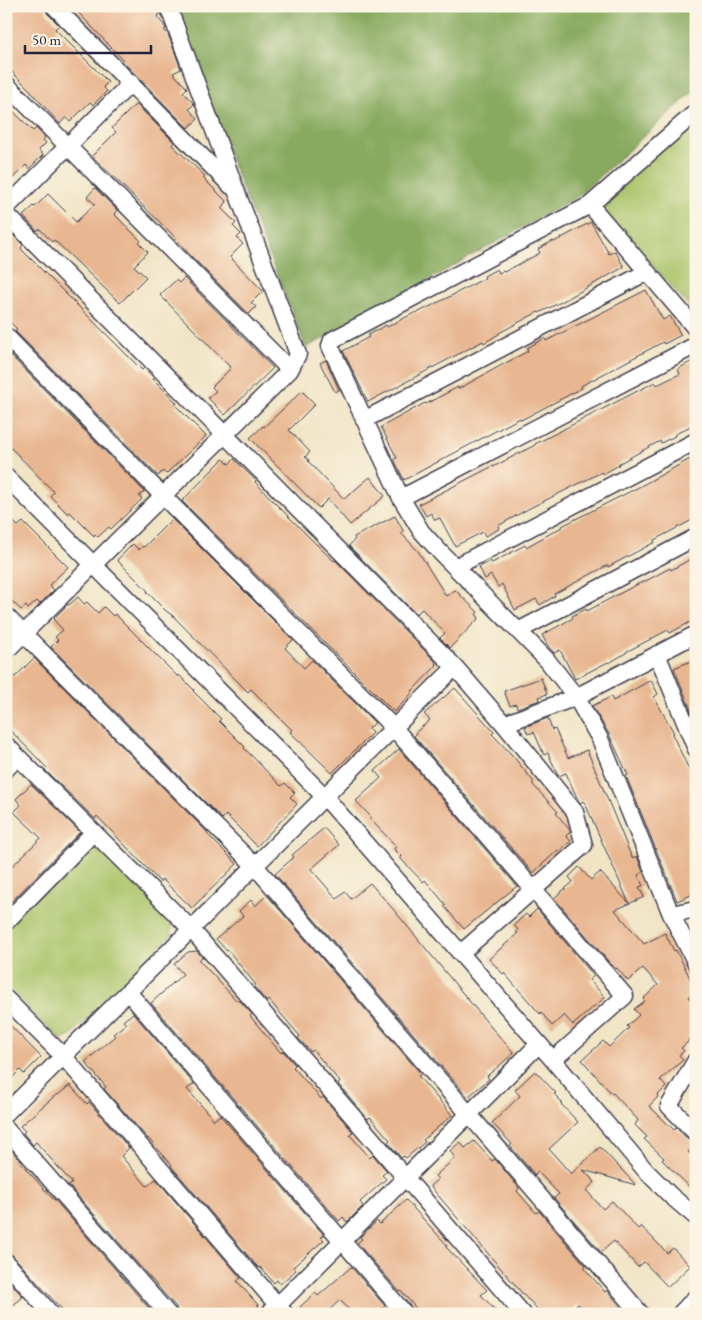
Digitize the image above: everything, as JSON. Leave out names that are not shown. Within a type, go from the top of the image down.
[{"type":"street","points":[[54,6],[236,190]]},
{"type":"street","points":[[6,651],[290,370],[298,354],[168,6]]},
{"type":"street","points":[[6,208],[131,83]]},
{"type":"street","points":[[6,84],[290,370]]},
{"type":"street","points":[[696,112],[590,205],[332,340],[330,346],[401,498],[421,531],[548,660],[576,697],[600,739],[671,914],[696,962]]},
{"type":"street","points":[[590,205],[696,329]]},
{"type":"street","points":[[6,214],[454,667],[504,724],[575,812],[584,845],[461,953]]},
{"type":"street","points":[[364,420],[648,272]]},
{"type":"street","points":[[6,336],[394,728],[625,996],[553,1060]]},
{"type":"street","points":[[401,498],[696,345]]},
{"type":"street","points":[[455,567],[696,441]]},
{"type":"street","points":[[6,477],[325,797],[553,1060],[646,1171],[696,1217]]},
{"type":"street","points":[[518,631],[696,537]]},
{"type":"street","points":[[6,616],[255,866],[641,1314]]},
{"type":"street","points":[[504,724],[576,697],[696,634]]},
{"type":"street","points":[[657,654],[696,749]]},
{"type":"street","points":[[6,1113],[454,667]]},
{"type":"street","points":[[6,745],[191,929],[523,1314]]},
{"type":"street","points":[[6,769],[18,757]]},
{"type":"street","points":[[6,922],[94,832]]},
{"type":"street","points":[[671,914],[696,909]]},
{"type":"street","points":[[128,992],[405,1314]]},
{"type":"street","points":[[6,999],[64,1056],[277,1311],[342,1241],[539,1044]]},
{"type":"street","points":[[696,1060],[669,1106],[696,1133]]},
{"type":"street","points":[[6,1128],[168,1314]]},
{"type":"street","points":[[6,1262],[50,1314]]},
{"type":"street","points":[[680,1314],[696,1297]]},
{"type":"green space","points":[[174,6],[696,6],[696,89],[577,197],[306,348],[224,142]]},
{"type":"green space","points":[[696,120],[696,314],[598,204]]},
{"type":"green space","points":[[97,843],[171,920],[172,934],[69,1037],[60,1039],[6,987],[6,926],[86,845]]},
{"type":"building","points":[[6,6],[44,6],[47,13],[59,25],[55,29],[108,82],[103,87],[107,91],[93,105],[90,102],[70,122],[66,117],[60,124],[6,66]]},
{"type":"building","points":[[68,6],[158,6],[160,14],[157,17],[166,29],[164,30],[168,34],[181,69],[173,73],[187,88],[183,92],[194,104],[189,109],[198,119],[188,128],[124,63],[75,9],[73,11]]},
{"type":"building","points":[[6,104],[33,131],[36,128],[45,138],[43,140],[46,143],[39,150],[43,155],[29,169],[26,165],[6,185]]},
{"type":"building","points":[[136,104],[174,142],[172,145],[205,176],[203,178],[227,202],[221,208],[236,223],[233,226],[241,234],[237,238],[243,244],[230,257],[263,291],[251,303],[256,307],[249,314],[190,255],[171,233],[92,156],[116,132],[112,128]]},
{"type":"building","points":[[95,188],[117,210],[114,214],[141,241],[139,243],[148,252],[134,266],[146,277],[120,303],[54,240],[52,242],[40,229],[37,231],[23,216],[48,194],[76,222],[95,204],[87,197]]},
{"type":"building","points":[[591,222],[609,254],[615,251],[624,267],[563,301],[499,333],[484,343],[483,341],[368,402],[343,351],[386,325],[387,327],[445,299],[485,278],[484,276],[497,269],[499,273],[504,272],[540,253],[538,249]]},
{"type":"building","points":[[6,233],[8,235],[11,233],[23,245],[22,250],[142,370],[144,368],[154,378],[177,403],[175,405],[206,436],[166,474],[163,471],[158,476],[15,331],[17,329],[6,318]]},
{"type":"building","points":[[184,278],[273,368],[225,415],[208,398],[216,391],[212,387],[231,368],[160,295],[176,280],[179,283]]},
{"type":"building","points":[[646,290],[663,320],[670,316],[681,335],[664,344],[663,342],[581,386],[582,388],[521,420],[520,418],[404,480],[394,459],[397,458],[381,427],[425,403],[458,387],[458,389],[528,351],[527,348],[545,338],[546,341]]},
{"type":"building","points":[[6,351],[144,491],[139,496],[142,499],[111,529],[109,527],[98,537],[95,534],[94,536],[70,512],[68,514],[50,496],[54,492],[6,443]]},
{"type":"building","points":[[696,359],[696,423],[675,436],[661,443],[660,441],[618,464],[603,474],[602,472],[528,509],[498,526],[499,529],[485,536],[483,532],[455,546],[440,518],[435,520],[431,513],[426,516],[419,504],[655,382],[657,385],[680,374],[678,369]]},
{"type":"building","points":[[326,360],[339,390],[335,392],[320,363]]},
{"type":"building","points":[[302,391],[315,404],[289,430],[310,452],[305,457],[308,461],[344,499],[370,477],[385,496],[350,525],[328,499],[319,508],[250,438]]},
{"type":"building","points":[[692,458],[696,466],[696,518],[654,540],[655,542],[554,594],[555,596],[540,605],[536,599],[515,610],[502,584],[498,587],[491,575],[485,579],[479,567],[491,561],[492,563],[525,545],[526,547]]},
{"type":"building","points":[[223,459],[229,464],[234,459],[273,501],[317,545],[335,560],[436,662],[437,665],[394,712],[182,501]]},
{"type":"building","points":[[6,515],[18,526],[23,522],[68,567],[49,585],[54,590],[40,604],[37,601],[28,609],[26,606],[21,610],[6,595]]},
{"type":"building","points":[[395,516],[404,532],[401,533],[418,551],[446,596],[455,590],[478,612],[476,614],[479,618],[450,648],[440,638],[445,633],[422,609],[416,614],[349,546],[355,539],[354,537]]},
{"type":"building","points":[[172,519],[293,640],[285,648],[304,668],[312,660],[375,723],[368,729],[372,733],[332,773],[290,732],[292,730],[251,689],[248,692],[117,560],[133,544],[139,550],[144,547]]},
{"type":"building","points":[[696,556],[696,619],[670,633],[668,630],[609,663],[575,679],[560,650],[554,653],[548,646],[542,635],[573,618],[572,616],[586,609],[587,611]]},
{"type":"building","points":[[78,597],[84,604],[87,602],[98,613],[104,607],[113,616],[115,614],[178,677],[179,675],[194,690],[221,719],[219,721],[281,786],[285,783],[295,793],[290,797],[297,804],[257,846],[226,815],[222,819],[51,647],[58,640],[55,637],[63,630],[54,618]]},
{"type":"building","points":[[34,658],[237,864],[192,908],[162,879],[160,882],[97,816],[95,819],[45,770],[47,768],[6,726],[6,668],[15,677]]},
{"type":"building","points":[[696,659],[696,720],[695,720],[674,668]]},
{"type":"building","points":[[541,678],[547,694],[539,697],[540,700],[517,708],[516,704],[510,706],[504,691]]},
{"type":"building","points":[[651,680],[658,694],[654,697],[674,733],[672,734],[696,784],[696,893],[677,901],[626,776],[628,775],[609,734],[592,706],[611,697],[613,701]]},
{"type":"building","points":[[455,688],[494,732],[492,734],[513,756],[533,781],[533,785],[558,812],[556,813],[569,829],[570,832],[566,836],[571,841],[533,873],[414,736],[430,720],[424,714]]},
{"type":"building","points":[[548,718],[552,730],[555,729],[568,758],[587,750],[632,858],[637,856],[643,872],[638,875],[643,886],[639,887],[644,897],[615,910],[644,944],[665,933],[674,951],[676,950],[696,990],[688,997],[696,1006],[696,1033],[681,1048],[684,1051],[679,1055],[683,1060],[660,1080],[666,1087],[649,1106],[674,1130],[676,1128],[689,1140],[696,1143],[688,1152],[696,1160],[696,1193],[662,1160],[664,1158],[644,1139],[647,1137],[635,1125],[638,1120],[582,1060],[603,1041],[609,1047],[629,1028],[627,1026],[639,1015],[634,1009],[645,1001],[643,999],[658,985],[643,968],[628,981],[609,962],[554,898],[573,882],[569,877],[579,867],[591,880],[600,872],[629,903],[584,801],[580,803],[566,773],[558,775],[548,753],[544,755],[534,732],[528,734],[525,727]]},
{"type":"building","points":[[399,749],[517,886],[464,929],[425,880],[423,882],[400,858],[402,857],[394,849],[396,846],[369,818],[371,817],[356,801],[381,778],[375,771]]},
{"type":"building","points":[[31,784],[80,832],[6,907],[6,872],[41,838],[14,812],[21,805],[16,799]]},
{"type":"building","points":[[324,828],[339,845],[311,869],[337,899],[345,892],[351,899],[370,883],[514,1053],[487,1076],[489,1079],[468,1097],[275,874],[294,857],[292,855]]},
{"type":"building","points":[[267,895],[421,1074],[418,1076],[452,1115],[423,1140],[425,1142],[406,1158],[404,1156],[401,1158],[388,1142],[390,1140],[370,1117],[368,1119],[338,1084],[340,1082],[313,1050],[311,1052],[298,1038],[300,1036],[269,1000],[267,1002],[254,987],[256,985],[228,950],[216,939],[243,916],[239,911],[251,900],[255,906]]},
{"type":"building","points":[[537,909],[594,976],[589,980],[605,997],[573,1025],[564,1015],[552,1026],[541,1012],[540,1014],[489,959],[518,933],[514,925],[526,914],[529,917]]},
{"type":"building","points":[[197,951],[202,957],[199,960],[237,1001],[239,1000],[252,1014],[250,1016],[281,1053],[283,1051],[295,1065],[293,1067],[321,1099],[323,1097],[353,1132],[350,1135],[370,1158],[373,1155],[387,1171],[382,1175],[386,1179],[360,1202],[363,1206],[347,1222],[343,1217],[339,1221],[151,1003],[183,974],[174,964],[188,952]]},
{"type":"building","points":[[133,1013],[194,1084],[187,1089],[214,1120],[220,1115],[324,1235],[321,1237],[324,1240],[293,1267],[296,1270],[280,1284],[277,1280],[274,1283],[256,1265],[172,1165],[104,1089],[106,1087],[85,1062],[115,1036],[113,1034],[126,1024],[123,1021]]},
{"type":"building","points":[[6,1021],[41,1057],[24,1074],[20,1070],[6,1084]]},
{"type":"building","points":[[535,1071],[556,1093],[554,1094],[562,1102],[561,1104],[578,1122],[549,1149],[571,1174],[600,1147],[636,1185],[583,1170],[595,1182],[586,1190],[603,1209],[612,1201],[638,1229],[641,1226],[667,1253],[673,1248],[690,1266],[668,1287],[644,1262],[638,1267],[614,1241],[601,1252],[554,1198],[559,1194],[538,1172],[535,1175],[510,1146],[512,1144],[492,1123],[520,1096],[515,1090]]},
{"type":"building","points":[[70,1085],[87,1104],[89,1102],[129,1148],[121,1156],[147,1186],[156,1179],[241,1278],[237,1281],[259,1306],[250,1314],[178,1314],[176,1307],[69,1186],[72,1183],[36,1142],[33,1145],[23,1133],[25,1131],[20,1126]]},
{"type":"building","points":[[474,1141],[492,1161],[495,1159],[519,1188],[517,1191],[536,1213],[539,1211],[586,1266],[584,1268],[605,1292],[607,1290],[627,1314],[586,1314],[578,1304],[566,1314],[542,1314],[528,1300],[430,1186],[438,1179],[435,1176],[455,1158],[450,1151],[460,1142],[465,1148]]},
{"type":"building","points":[[8,1146],[17,1159],[154,1314],[66,1314],[6,1248],[6,1147]]},
{"type":"building","points":[[406,1200],[447,1245],[446,1247],[487,1290],[481,1295],[499,1314],[421,1314],[357,1243],[362,1239],[360,1237],[377,1221],[380,1224]]},
{"type":"building","points":[[351,1267],[385,1306],[376,1314],[353,1314],[340,1300],[325,1314],[306,1314],[300,1307],[315,1293],[318,1296]]},
{"type":"building","points":[[10,1282],[23,1297],[6,1311],[6,1286]]}]
